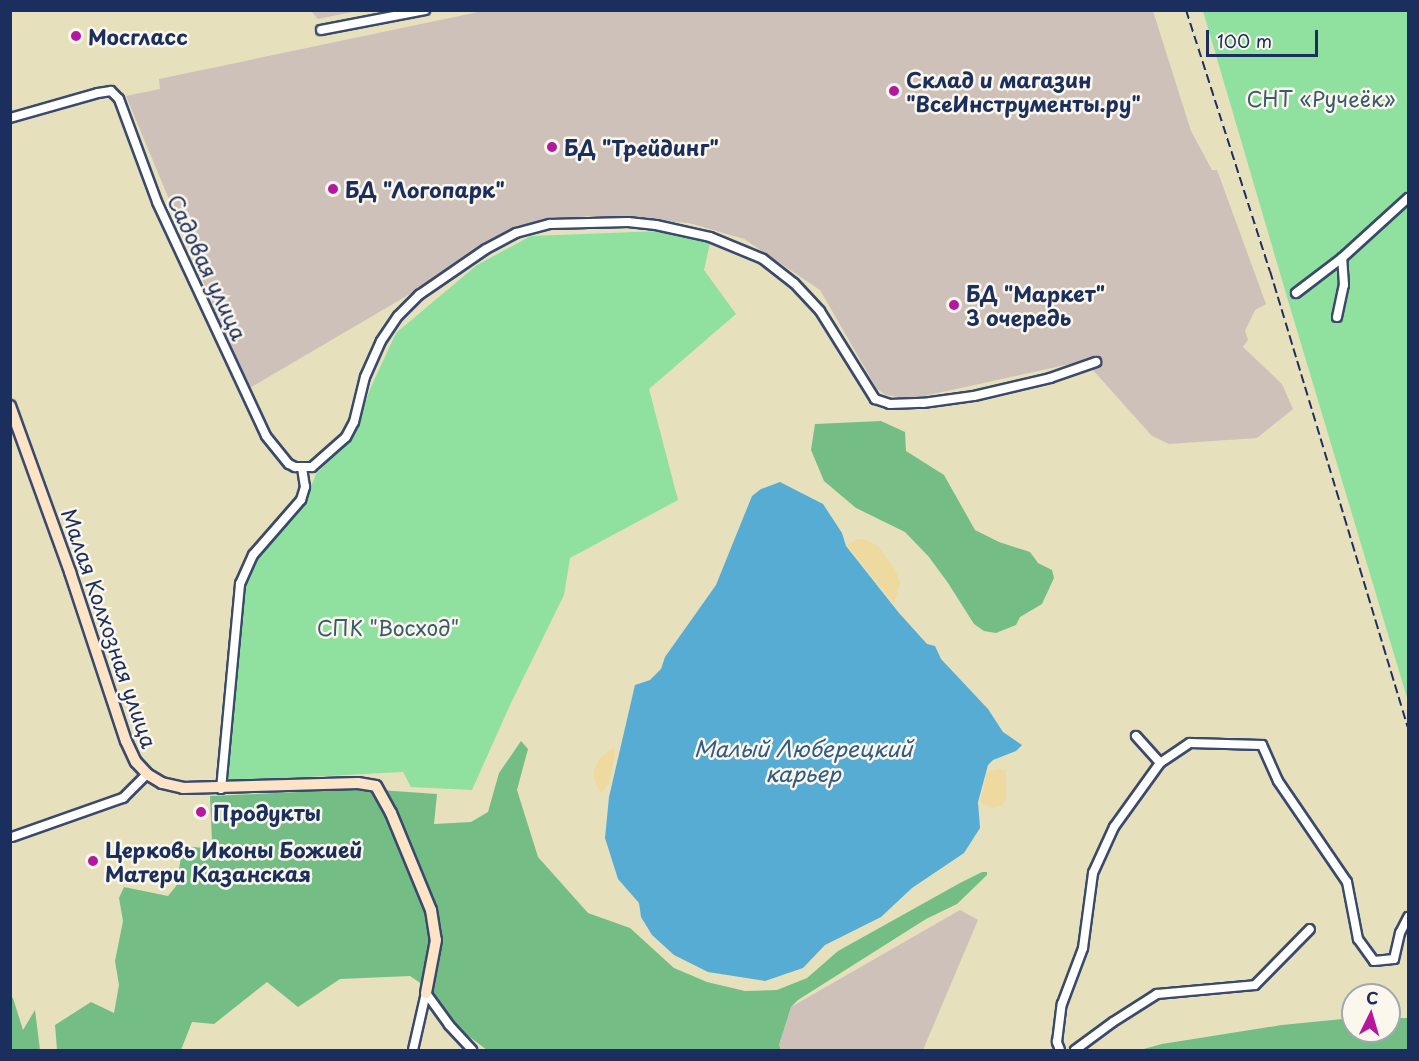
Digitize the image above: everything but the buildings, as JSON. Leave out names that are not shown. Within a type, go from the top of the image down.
[{"type":"street","points":[[321,30],[425,10]]},
{"type":"street","name":"Садовая улица","points":[[10,118],[111,91],[119,99],[157,202],[266,436],[289,464],[302,468]]},
{"type":"street","points":[[1296,293],[1342,258],[1408,198]]},
{"type":"street","points":[[221,789],[240,584],[253,555],[302,500],[305,487],[302,468],[312,467],[346,437],[354,422],[365,377],[381,341],[398,316],[412,302],[486,249],[516,233],[550,224],[628,222],[656,225],[710,237],[763,259],[794,283],[820,311],[875,399],[890,404],[923,403],[974,396],[1050,378],[1096,362]]},
{"type":"street","points":[[1337,318],[1344,285],[1342,258]]},
{"type":"street","name":"Малая Колхозная улица","points":[[10,406],[70,572],[126,741],[136,762],[147,774],[162,783],[183,788],[221,789],[358,783],[375,786],[391,813],[433,918],[436,940],[426,993]]},
{"type":"street","points":[[1136,736],[1160,763]]},
{"type":"street","points":[[1060,1050],[1057,1042],[1062,1004],[1083,948],[1093,873],[1114,827],[1160,763],[1190,743],[1262,745],[1278,781],[1347,882],[1358,939],[1374,961],[1394,958],[1400,933],[1408,917]]},
{"type":"street","points":[[12,837],[117,801],[131,792],[147,774]]},
{"type":"street","points":[[1075,1050],[1113,1022],[1158,994],[1255,985],[1310,929]]},
{"type":"street","points":[[413,1050],[426,993]]},
{"type":"street","points":[[426,993],[449,1025],[472,1050]]},
{"type":"shaded area","points":[[311,11],[358,11],[318,19]]},
{"type":"shaded area","points":[[483,11],[1153,11],[1191,131],[1212,170],[1217,170],[1266,304],[1255,310],[1245,331],[1248,340],[1243,347],[1282,384],[1293,409],[1257,438],[1169,444],[1152,436],[1092,369],[1098,366],[1093,359],[910,399],[886,395],[877,389],[820,290],[744,239],[689,223],[589,216],[515,227],[444,274],[248,389],[126,96],[160,89],[159,79]]},
{"type":"shaded area","points":[[960,910],[978,920],[923,1050],[781,1050],[779,1045],[791,1007]]},
{"type":"green space","name":"СНТ «Ручеёк»","points":[[1203,11],[1408,11],[1408,701],[1287,297]]},
{"type":"green space","name":"СПК \"Восход\"","points":[[662,231],[710,243],[704,270],[736,314],[649,389],[678,500],[570,558],[564,595],[510,705],[472,790],[411,787],[403,772],[228,781],[225,775],[242,600],[251,566],[305,502],[316,474],[354,435],[370,389],[396,333],[477,265],[531,236]]},
{"type":"green space","points":[[881,421],[905,432],[906,451],[944,475],[975,530],[999,542],[1030,552],[1038,563],[1052,570],[1054,578],[1042,604],[1020,617],[1016,625],[996,633],[984,631],[974,624],[929,557],[905,532],[856,508],[824,481],[811,450],[815,424]]},
{"type":"green space","points":[[521,741],[528,749],[517,790],[538,857],[588,913],[630,928],[674,968],[707,982],[745,991],[777,990],[807,978],[838,951],[960,883],[982,872],[987,872],[987,875],[957,904],[926,919],[798,1000],[791,1007],[779,1045],[781,1050],[487,1050],[459,1029],[432,991],[410,976],[340,979],[298,1007],[267,982],[214,1024],[192,1022],[181,1050],[57,1050],[55,1025],[91,1002],[114,1013],[119,985],[115,961],[123,921],[119,898],[124,887],[168,896],[176,886],[183,846],[204,848],[212,842],[210,796],[365,789],[437,794],[434,824],[471,822],[488,812],[499,773]]},
{"type":"green space","points":[[11,998],[13,998],[23,1030],[35,1010],[40,1050],[11,1050]]},
{"type":"green space","points":[[1401,1018],[1408,1018],[1408,1050],[1140,1050],[1162,1044],[1282,1025],[1341,1019],[1341,1043],[1401,1043]]},
{"type":"sand","points":[[858,539],[867,540],[878,546],[895,569],[900,583],[894,604],[847,545]]},
{"type":"sand","points":[[614,747],[615,755],[609,784],[601,793],[594,780],[594,770],[599,759]]},
{"type":"sand","points":[[1006,770],[1006,799],[1002,805],[991,808],[980,802],[987,772]]},
{"type":"water","name":"Малый Люберецкий карьер","points":[[780,482],[823,504],[842,533],[846,546],[899,613],[927,644],[935,646],[941,659],[988,709],[1003,732],[1022,745],[1016,751],[993,760],[988,765],[978,802],[980,828],[964,853],[912,888],[881,917],[825,945],[803,968],[765,981],[708,972],[674,955],[652,935],[641,917],[639,903],[618,879],[605,838],[609,797],[635,685],[650,680],[661,669],[665,657],[716,585],[752,496],[761,489]]},
{"type":"railway","points":[[1186,10],[1270,271],[1408,727]]},
{"type":"place","name":"Мосгласс","points":[[76,36]]},
{"type":"place","name":"Склад и магазин \"ВсеИнструменты.ру\"","points":[[894,91]]},
{"type":"place","name":"БД \"Трейдинг\"","points":[[552,147]]},
{"type":"place","name":"БД \"Логопарк\"","points":[[333,189]]},
{"type":"place","name":"БД \"Маркет\" 3 очередь","points":[[954,305]]},
{"type":"place","name":"Продукты","points":[[201,812]]},
{"type":"place","name":"Церковь Иконы Божией Матери Казанская","points":[[93,861]]}]
